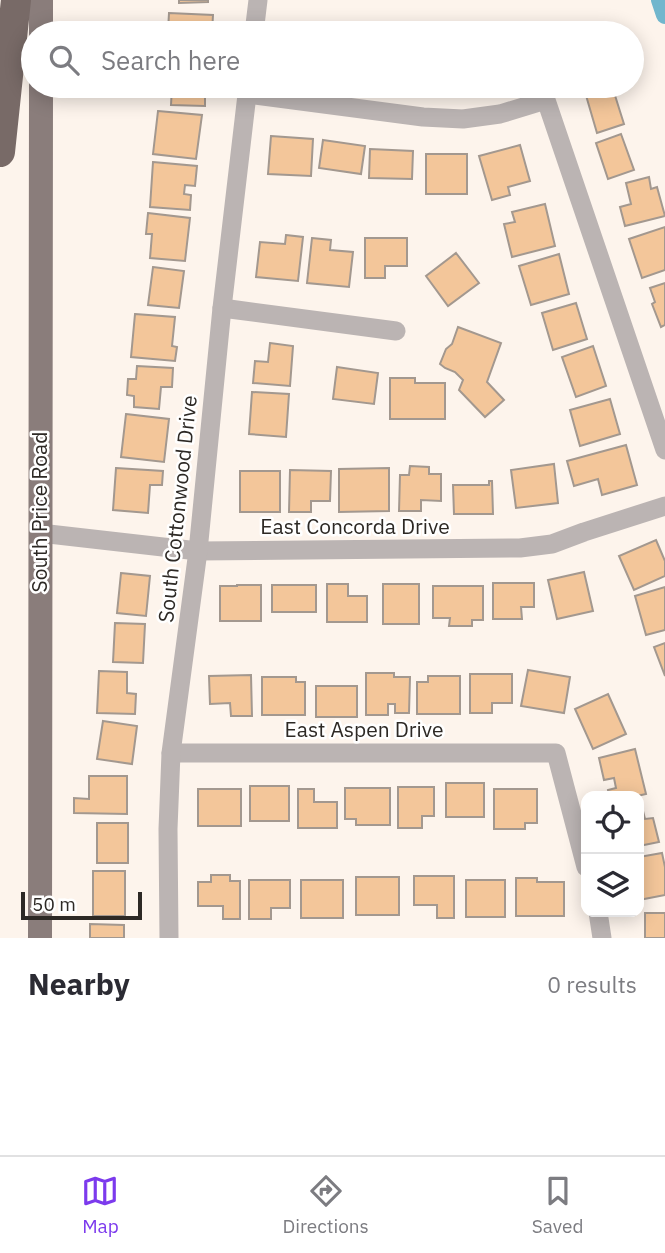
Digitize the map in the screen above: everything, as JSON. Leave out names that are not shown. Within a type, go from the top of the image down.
[{"type":"highway","points":[[0,152],[16,0]]},
{"type":"main road","points":[[41,0],[41,21]]},
{"type":"main road","name":"South Price Road","points":[[40,938],[41,98]]},
{"type":"street","points":[[255,21],[257,0]]},
{"type":"street","name":"South Cottonwood Drive","points":[[169,938],[168,829],[171,753],[198,551],[246,98]]},
{"type":"street","points":[[299,98],[423,117],[463,119],[500,114],[547,100],[665,450]]},
{"type":"street","points":[[222,308],[396,331]]},
{"type":"street","name":"East Concorda Drive","points":[[40,533],[198,551],[520,548],[552,544],[584,531],[665,506]]},
{"type":"street","name":"East Aspen Drive","points":[[171,753],[556,753],[583,854]]},
{"type":"street","points":[[599,917],[602,938]]},
{"type":"building","points":[[179,0],[208,0],[208,2],[179,3]]},
{"type":"building","points":[[169,13],[213,15],[213,21],[169,21]]},
{"type":"building","points":[[171,98],[205,98],[205,106],[171,105]]},
{"type":"building","points":[[587,98],[616,98],[624,124],[597,133]]},
{"type":"building","points":[[158,111],[202,115],[196,159],[153,154]]},
{"type":"building","points":[[621,134],[634,170],[608,179],[596,143]]},
{"type":"building","points":[[271,136],[313,139],[311,176],[268,174]]},
{"type":"building","points":[[323,140],[365,146],[361,174],[319,168]]},
{"type":"building","points":[[520,145],[530,181],[508,187],[510,195],[492,200],[479,156]]},
{"type":"building","points":[[370,149],[413,151],[412,179],[369,178]]},
{"type":"building","points":[[426,154],[467,154],[467,194],[426,194]]},
{"type":"building","points":[[153,162],[197,166],[195,186],[185,185],[184,194],[191,195],[190,210],[150,207]]},
{"type":"building","points":[[649,177],[651,189],[657,187],[665,216],[625,226],[620,207],[631,204],[626,183]]},
{"type":"building","points":[[545,204],[555,246],[512,257],[504,224],[515,222],[512,212]]},
{"type":"building","points":[[148,213],[190,218],[185,261],[150,258],[152,234],[146,234]]},
{"type":"building","points":[[665,227],[665,270],[642,278],[629,239]]},
{"type":"building","points":[[286,235],[303,237],[298,281],[256,277],[260,242],[285,244]]},
{"type":"building","points":[[312,238],[331,240],[330,250],[353,252],[349,287],[307,283]]},
{"type":"building","points":[[365,238],[407,238],[407,266],[385,266],[385,278],[365,278]]},
{"type":"building","points":[[456,253],[479,283],[448,306],[426,276]]},
{"type":"building","points":[[559,254],[569,294],[531,305],[519,266]]},
{"type":"building","points":[[153,267],[184,271],[179,308],[148,305]]},
{"type":"building","points":[[665,283],[665,325],[661,327],[652,304],[655,302],[650,288]]},
{"type":"building","points":[[576,303],[587,339],[553,350],[542,313]]},
{"type":"building","points":[[135,314],[175,317],[172,346],[177,347],[175,361],[131,357]]},
{"type":"building","points":[[458,327],[501,343],[487,382],[504,400],[485,417],[459,390],[463,380],[440,364]]},
{"type":"building","points":[[270,343],[293,346],[290,386],[253,383],[255,361],[268,362]]},
{"type":"building","points":[[593,346],[606,386],[576,397],[562,357]]},
{"type":"building","points":[[137,366],[173,368],[172,387],[161,387],[159,409],[134,407],[134,396],[127,395],[128,379],[136,379]]},
{"type":"building","points":[[337,367],[378,373],[374,404],[333,399]]},
{"type":"building","points":[[390,378],[415,378],[415,383],[445,383],[445,419],[390,419]]},
{"type":"building","points":[[252,392],[289,394],[286,437],[249,434]]},
{"type":"building","points":[[610,399],[620,434],[580,446],[570,410]]},
{"type":"building","points":[[126,414],[169,419],[164,462],[121,457]]},
{"type":"building","points":[[626,445],[637,485],[602,495],[598,479],[574,486],[567,461]]},
{"type":"building","points":[[554,464],[558,503],[516,508],[511,470]]},
{"type":"building","points":[[410,466],[429,467],[429,474],[441,474],[441,501],[421,500],[421,511],[399,511],[400,475],[409,475]]},
{"type":"building","points":[[116,468],[163,471],[162,485],[150,485],[148,513],[113,510]]},
{"type":"building","points":[[389,468],[389,511],[339,512],[339,469]]},
{"type":"building","points":[[290,470],[331,471],[330,501],[311,501],[311,512],[289,512]]},
{"type":"building","points":[[240,471],[280,471],[280,512],[240,512]]},
{"type":"building","points":[[489,481],[492,481],[493,514],[454,514],[453,485],[489,485]]},
{"type":"building","points":[[656,540],[665,561],[665,576],[634,590],[619,556]]},
{"type":"building","points":[[584,572],[593,611],[557,619],[548,580]]},
{"type":"building","points":[[121,573],[150,576],[146,616],[117,613]]},
{"type":"building","points":[[493,583],[534,583],[534,607],[521,607],[522,619],[493,619]]},
{"type":"building","points":[[327,584],[348,584],[348,596],[367,596],[367,622],[327,622]]},
{"type":"building","points":[[383,584],[419,584],[419,624],[383,624]]},
{"type":"building","points":[[261,585],[261,621],[220,621],[220,586]]},
{"type":"building","points":[[272,585],[316,585],[316,612],[272,612]]},
{"type":"building","points":[[433,586],[483,586],[483,620],[472,620],[472,626],[449,626],[450,618],[433,618]]},
{"type":"building","points":[[665,587],[665,630],[646,635],[635,596]]},
{"type":"building","points":[[115,623],[145,624],[143,663],[113,662]]},
{"type":"building","points":[[665,643],[665,676],[654,647]]},
{"type":"building","points":[[528,670],[570,677],[564,713],[521,706]]},
{"type":"building","points":[[99,671],[127,672],[127,693],[136,694],[135,714],[97,713]]},
{"type":"building","points":[[366,673],[394,673],[394,677],[410,677],[409,713],[395,713],[395,704],[388,704],[388,715],[366,715]]},
{"type":"building","points":[[470,674],[512,674],[512,703],[492,703],[492,713],[470,713]]},
{"type":"building","points":[[251,675],[252,716],[231,716],[230,703],[210,704],[209,676]]},
{"type":"building","points":[[428,676],[460,676],[460,714],[417,714],[417,682],[428,682]]},
{"type":"building","points":[[262,677],[296,677],[296,682],[305,682],[305,715],[262,715]]},
{"type":"building","points":[[316,686],[357,686],[357,717],[316,717]]},
{"type":"building","points":[[608,694],[626,734],[593,749],[575,709]]},
{"type":"building","points":[[103,721],[137,726],[132,764],[97,759]]},
{"type":"building","points":[[635,749],[646,794],[644,791],[608,791],[616,788],[614,778],[604,780],[599,758]]},
{"type":"building","points":[[89,776],[127,776],[127,814],[74,813],[74,798],[89,799]]},
{"type":"building","points":[[446,783],[484,783],[484,817],[446,817]]},
{"type":"building","points":[[250,786],[289,786],[289,821],[250,821]]},
{"type":"building","points":[[398,787],[434,787],[434,816],[422,816],[422,828],[398,828]]},
{"type":"building","points":[[345,788],[390,788],[390,825],[356,825],[356,819],[345,819]]},
{"type":"building","points":[[198,789],[241,789],[241,826],[198,826]]},
{"type":"building","points":[[298,789],[314,789],[314,802],[337,802],[337,828],[298,828]]},
{"type":"building","points":[[494,789],[537,789],[537,823],[525,823],[525,829],[494,829]]},
{"type":"building","points":[[644,815],[645,819],[653,818],[659,842],[644,845]]},
{"type":"building","points":[[97,823],[128,823],[128,863],[97,863]]},
{"type":"building","points":[[662,853],[665,895],[644,899],[644,856]]},
{"type":"building","points":[[93,871],[125,871],[125,916],[93,916]]},
{"type":"building","points":[[211,875],[230,875],[230,881],[240,881],[240,919],[223,919],[223,906],[198,906],[198,882],[211,882]]},
{"type":"building","points":[[414,876],[454,876],[454,918],[437,918],[437,905],[414,905]]},
{"type":"building","points":[[356,877],[399,877],[399,915],[356,915]]},
{"type":"building","points":[[516,878],[537,878],[537,882],[564,882],[564,916],[516,916]]},
{"type":"building","points":[[249,880],[290,880],[290,908],[271,908],[271,919],[249,919]]},
{"type":"building","points":[[301,880],[343,880],[343,918],[301,918]]},
{"type":"building","points":[[466,880],[505,880],[505,917],[466,917]]},
{"type":"building","points":[[645,913],[665,913],[665,938],[645,938]]},
{"type":"building","points":[[90,924],[124,925],[124,938],[90,938]]},
{"type":"waterway","points":[[660,0],[665,15]]}]
